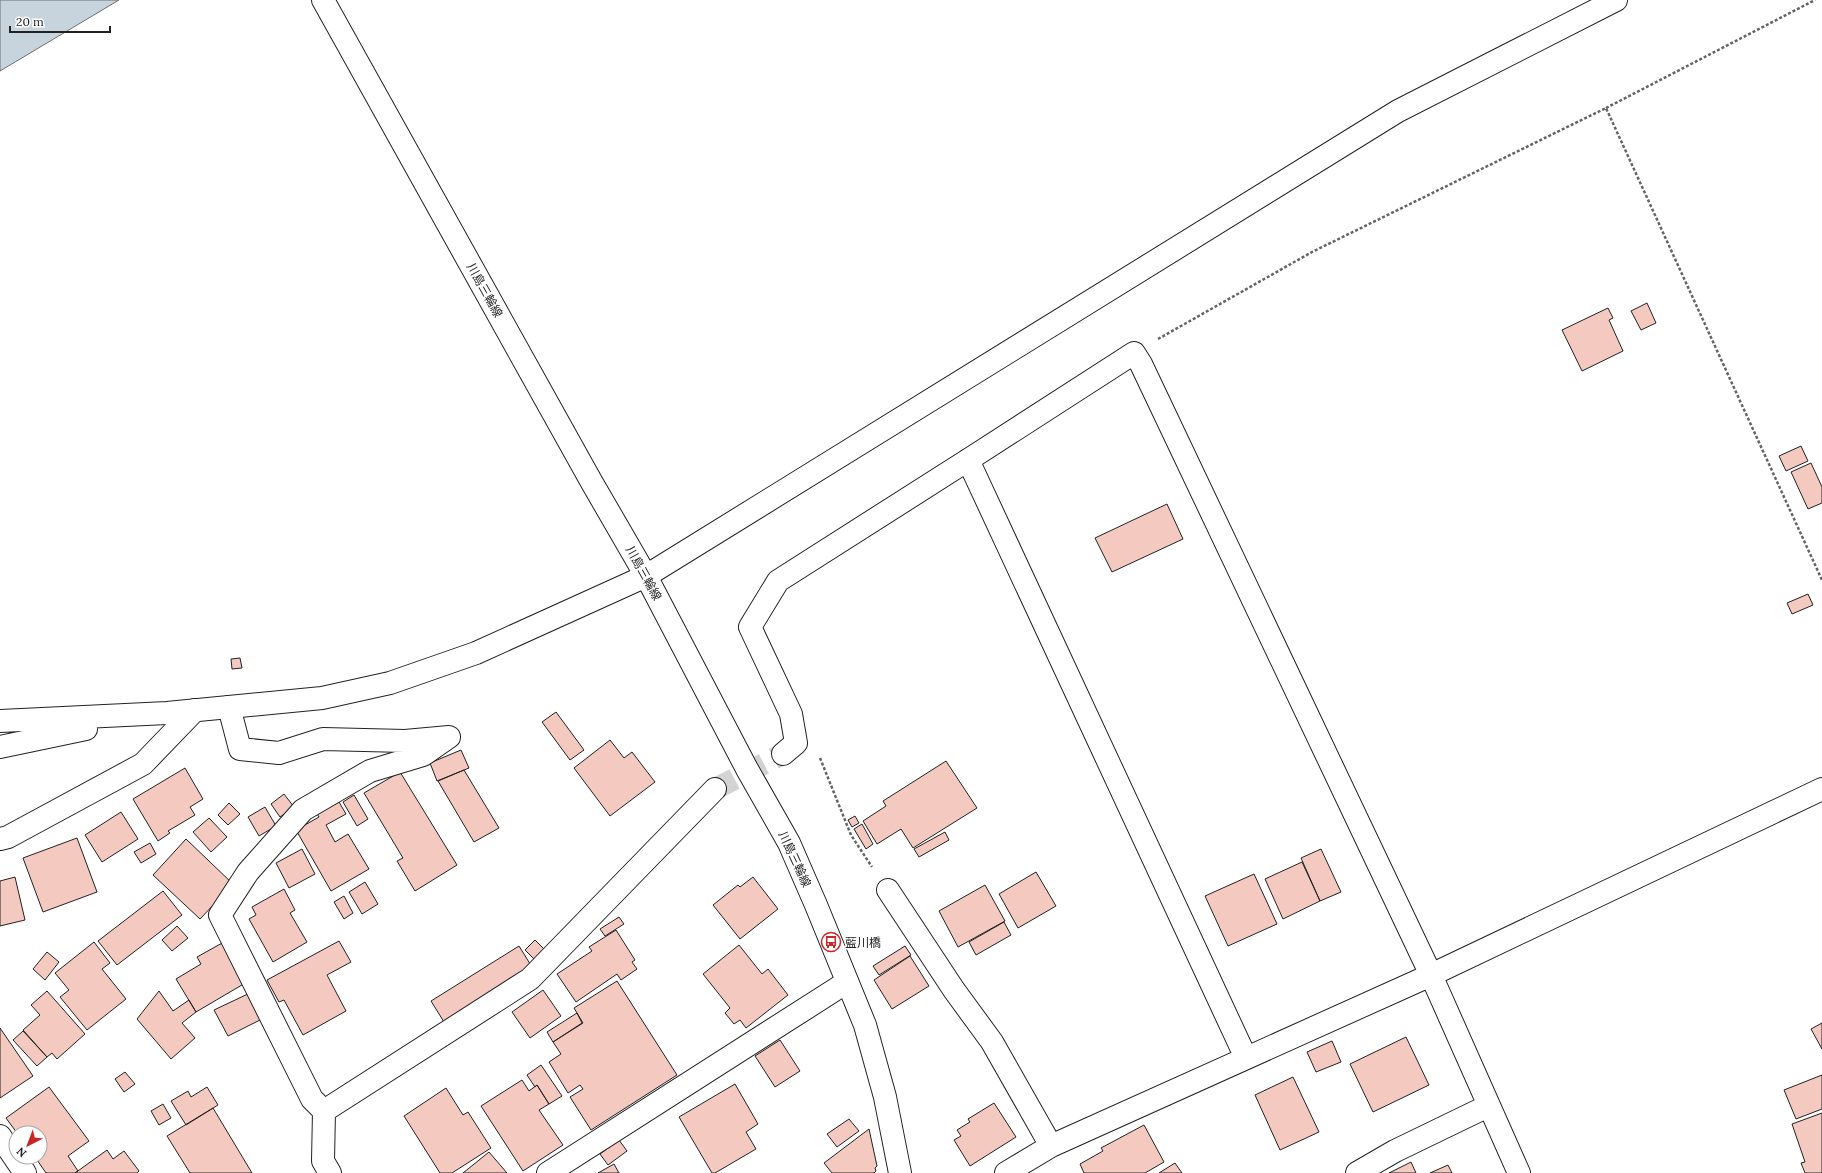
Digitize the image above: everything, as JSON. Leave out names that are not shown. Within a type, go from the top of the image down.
[{"type":"street","name":"川島三輪線","points":[[323,0],[591,481],[646,576],[747,769],[789,843],[865,1025],[885,1097],[900,1173]]},
{"type":"street","points":[[0,721],[167,713],[322,698],[390,683],[476,653],[646,576],[1398,111],[1616,0]]},
{"type":"street","points":[[790,748],[791,714],[750,627],[778,581],[1134,353],[1141,364],[1431,975],[1519,1173]]},
{"type":"street","points":[[968,460],[1246,1058]]},
{"type":"street","points":[[229,707],[240,749],[279,753],[323,739],[405,741],[449,737],[423,755],[370,771],[303,810],[248,872],[220,915],[312,1099],[324,1111],[323,1161],[330,1173]]},
{"type":"street","points":[[0,839],[8,837],[143,764],[195,710]]},
{"type":"street","points":[[0,747],[42,737],[167,713]]},
{"type":"street","points":[[324,1111],[530,979],[716,789]]},
{"type":"street","points":[[1006,1173],[1051,1146],[1431,975],[1822,789]]},
{"type":"street","points":[[888,890],[954,990],[992,1042],[1051,1146]]},
{"type":"street","points":[[548,1173],[847,982]]},
{"type":"street","points":[[1357,1173],[1395,1151],[1488,1106]]},
{"type":"street","points":[[0,1136],[24,1173]]},
{"type":"path","points":[[1134,353],[1312,252],[1606,108],[1815,0]]},
{"type":"path","points":[[1606,108],[1822,580]]},
{"type":"path","points":[[790,748],[817,751],[851,835],[888,890]]},
{"type":"shaded area","points":[[0,0],[119,0],[0,71]]},
{"type":"building","points":[[1647,303],[1656,323],[1641,330],[1631,311]]},
{"type":"building","points":[[1608,308],[1613,318],[1609,320],[1623,351],[1582,371],[1562,330]]},
{"type":"building","points":[[1801,446],[1808,461],[1786,471],[1779,456]]},
{"type":"building","points":[[1811,463],[1822,487],[1822,503],[1808,509],[1791,472]]},
{"type":"building","points":[[1167,504],[1183,539],[1112,572],[1095,538]]},
{"type":"building","points":[[1808,594],[1813,605],[1792,614],[1787,603]]},
{"type":"building","points":[[240,658],[242,668],[232,669],[231,659]]},
{"type":"building","points":[[556,712],[584,750],[570,760],[542,722]]},
{"type":"building","points":[[610,740],[624,758],[632,752],[655,782],[610,816],[574,768]]},
{"type":"building","points":[[461,750],[469,768],[437,781],[430,763]]},
{"type":"building","points":[[946,761],[977,808],[913,848],[901,829],[877,844],[863,821],[886,806],[883,801]]},
{"type":"building","points":[[185,768],[203,799],[190,807],[195,815],[168,831],[170,833],[158,841],[133,799]]},
{"type":"building","points":[[464,770],[499,828],[474,842],[438,781]]},
{"type":"building","points":[[400,772],[457,865],[415,891],[397,861],[403,858],[364,793]]},
{"type":"building","points":[[284,794],[294,807],[280,817],[271,804]]},
{"type":"building","points":[[354,795],[368,819],[357,826],[343,802]]},
{"type":"building","points":[[339,802],[346,814],[326,825],[335,842],[348,834],[369,869],[331,891],[296,830],[319,817],[317,814]]},
{"type":"building","points":[[229,803],[240,814],[228,825],[218,815]]},
{"type":"building","points":[[265,807],[276,826],[259,836],[248,817]]},
{"type":"building","points":[[121,812],[138,839],[102,862],[85,835]]},
{"type":"building","points":[[855,816],[859,823],[852,827],[848,820]]},
{"type":"building","points":[[209,818],[227,837],[211,852],[193,832]]},
{"type":"building","points":[[862,824],[873,844],[866,849],[854,829]]},
{"type":"building","points":[[945,832],[949,840],[919,857],[914,849]]},
{"type":"building","points":[[77,838],[97,892],[43,912],[23,858]]},
{"type":"building","points":[[186,839],[233,884],[200,919],[153,875]]},
{"type":"building","points":[[150,843],[156,854],[141,863],[134,852]]},
{"type":"building","points":[[302,849],[315,874],[289,888],[276,863]]},
{"type":"building","points":[[1321,849],[1341,892],[1320,901],[1301,858]]},
{"type":"building","points":[[1302,862],[1320,901],[1283,919],[1265,879]]},
{"type":"building","points":[[1036,872],[1056,906],[1018,928],[999,894]]},
{"type":"building","points":[[1254,874],[1277,924],[1228,946],[1205,896]]},
{"type":"building","points":[[15,877],[25,920],[0,926],[0,881]]},
{"type":"building","points":[[753,877],[778,909],[740,939],[713,905],[738,885],[740,887]]},
{"type":"building","points":[[365,882],[378,904],[362,914],[349,892]]},
{"type":"building","points":[[985,885],[1005,921],[958,947],[939,911]]},
{"type":"building","points":[[284,889],[295,910],[290,913],[307,942],[273,962],[249,919],[256,915],[252,907]]},
{"type":"building","points":[[163,891],[182,915],[117,965],[98,941]]},
{"type":"building","points":[[344,896],[353,913],[344,919],[334,902]]},
{"type":"building","points":[[619,917],[624,924],[605,936],[600,929]]},
{"type":"building","points":[[1004,922],[1011,935],[976,955],[969,942]]},
{"type":"building","points":[[177,926],[188,938],[172,951],[162,940]]},
{"type":"building","points":[[616,930],[635,960],[632,962],[637,969],[621,980],[617,974],[576,1002],[557,974],[592,951],[589,947]]},
{"type":"building","points":[[535,940],[547,952],[537,962],[525,950]]},
{"type":"building","points":[[339,941],[351,962],[327,975],[346,1011],[303,1035],[284,1000],[279,1002],[267,980]]},
{"type":"building","points":[[94,942],[110,963],[102,969],[126,999],[87,1030],[60,997],[69,990],[55,973]]},
{"type":"building","points":[[224,942],[247,982],[196,1012],[176,979],[201,964],[197,957]]},
{"type":"building","points":[[739,945],[762,974],[768,969],[788,995],[746,1028],[740,1020],[734,1024],[725,1013],[730,1008],[703,974]]},
{"type":"building","points":[[519,946],[532,967],[444,1022],[431,1001]]},
{"type":"building","points":[[905,946],[911,955],[879,975],[873,966]]},
{"type":"building","points":[[47,952],[59,962],[45,980],[33,969]]},
{"type":"building","points":[[910,956],[929,986],[892,1009],[874,980]]},
{"type":"building","points":[[617,981],[677,1075],[591,1130],[570,1097],[583,1089],[580,1085],[568,1093],[549,1062],[561,1054],[553,1042],[583,1023],[574,1008]]},
{"type":"building","points":[[543,990],[561,1016],[530,1038],[512,1012]]},
{"type":"building","points":[[47,991],[85,1034],[57,1059],[52,1053],[47,1057],[23,1030],[40,1015],[31,1005]]},
{"type":"building","points":[[159,991],[173,1011],[189,1000],[196,1012],[182,1023],[195,1038],[171,1059],[137,1019]]},
{"type":"building","points":[[252,992],[264,1018],[228,1036],[214,1010]]},
{"type":"building","points":[[577,1013],[582,1023],[553,1042],[547,1032]]},
{"type":"building","points":[[1822,1023],[1822,1049],[1811,1029]]},
{"type":"building","points":[[0,1028],[33,1076],[0,1098]]},
{"type":"building","points":[[23,1031],[47,1057],[37,1066],[13,1040]]},
{"type":"building","points":[[1406,1037],[1429,1085],[1373,1112],[1350,1064]]},
{"type":"building","points":[[780,1040],[800,1071],[775,1087],[755,1056]]},
{"type":"building","points":[[1332,1041],[1341,1062],[1316,1072],[1307,1052]]},
{"type":"building","points":[[541,1065],[562,1096],[549,1104],[537,1085],[535,1087],[527,1075]]},
{"type":"building","points":[[125,1072],[135,1084],[124,1092],[115,1079]]},
{"type":"building","points":[[1822,1075],[1822,1109],[1796,1119],[1784,1090]]},
{"type":"building","points":[[1293,1077],[1319,1132],[1280,1150],[1255,1095]]},
{"type":"building","points":[[522,1080],[529,1091],[537,1085],[549,1104],[539,1110],[563,1145],[523,1171],[481,1106]]},
{"type":"building","points":[[735,1084],[758,1124],[746,1132],[756,1149],[715,1173],[712,1173],[679,1117]]},
{"type":"building","points":[[49,1087],[89,1141],[68,1156],[78,1171],[75,1173],[46,1173],[40,1165],[48,1165],[48,1125],[11,1125],[6,1118]]},
{"type":"building","points":[[207,1087],[218,1105],[186,1125],[171,1101],[188,1091],[191,1097]]},
{"type":"building","points":[[446,1088],[463,1115],[468,1112],[491,1148],[452,1173],[440,1173],[404,1116]]},
{"type":"building","points":[[994,1103],[1016,1137],[970,1166],[954,1140],[961,1136],[957,1130],[970,1122],[968,1119]]},
{"type":"building","points":[[163,1104],[171,1118],[159,1125],[151,1111]]},
{"type":"building","points":[[213,1108],[252,1173],[190,1173],[167,1136]]},
{"type":"building","points":[[1822,1113],[1822,1173],[1805,1173],[1801,1163],[1805,1162],[1792,1124]]},
{"type":"building","points":[[849,1119],[859,1131],[837,1147],[827,1134]]},
{"type":"building","points":[[1144,1125],[1164,1162],[1145,1173],[1084,1173],[1080,1164],[1103,1151],[1101,1148]]},
{"type":"building","points":[[869,1129],[877,1166],[875,1168],[876,1171],[874,1173],[832,1173],[824,1163]]},
{"type":"building","points":[[619,1140],[627,1151],[608,1165],[600,1154]]},
{"type":"building","points":[[107,1150],[113,1159],[124,1151],[139,1171],[137,1173],[75,1173]]},
{"type":"building","points":[[489,1152],[507,1173],[463,1173]]},
{"type":"building","points":[[1411,1162],[1416,1173],[1389,1173]]},
{"type":"building","points":[[1175,1163],[1182,1173],[1159,1173]]},
{"type":"building","points":[[614,1164],[619,1173],[598,1173]]},
{"type":"building","points":[[1448,1165],[1452,1173],[1430,1173]]},
{"type":"tunnel","points":[[715,789],[783,754]]},
{"type":"place","name":"藍川橋","points":[[831,942]]}]
